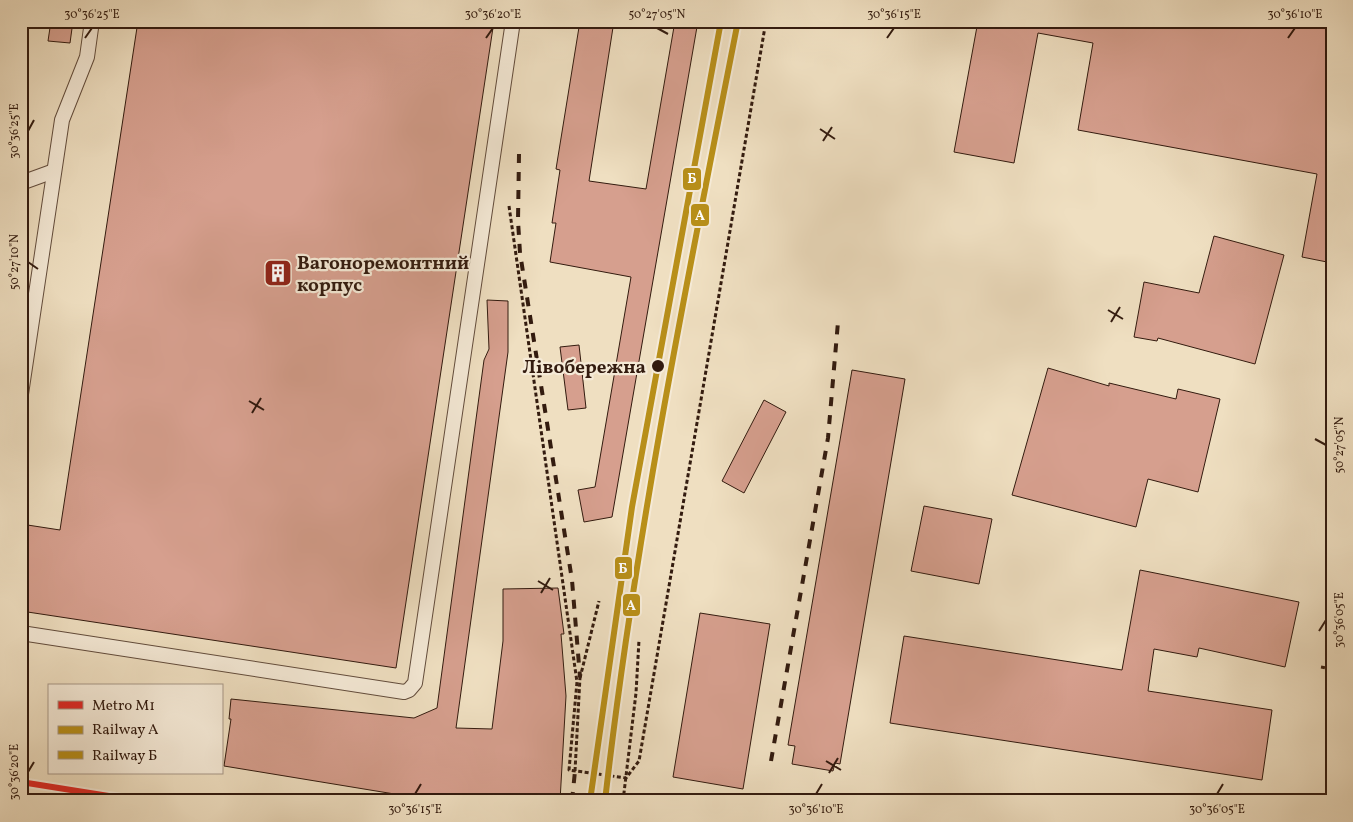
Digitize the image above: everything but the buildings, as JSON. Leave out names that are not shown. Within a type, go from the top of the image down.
[{"type":"lane","points":[[21,394],[62,120],[87,57],[92,21]]},
{"type":"lane","points":[[21,633],[404,692],[412,688],[415,683],[513,21]]},
{"type":"lane","points":[[21,183],[54,171]]},
{"type":"path","points":[[626,778],[639,761],[766,21]]},
{"type":"path","points":[[509,206],[577,682],[569,770],[626,778]]},
{"type":"path","points":[[575,771],[580,677],[600,601]]},
{"type":"path","points":[[623,801],[636,693],[639,640]]},
{"type":"path","points":[[1320,667],[1332,670]]},
{"type":"path","points":[[577,682],[580,677]]},
{"type":"railway","points":[[519,154],[518,221],[520,253],[572,580],[580,677]]},
{"type":"railway","points":[[771,761],[828,438],[838,322]]},
{"type":"railway","points":[[572,801],[575,771]]},
{"type":"metro line","name":"M1","points":[[21,782],[140,801]]},
{"type":"rail line","name":"Б","points":[[590,801],[632,507],[721,21]]},
{"type":"rail line","name":"A","points":[[605,801],[617,703],[647,507],[681,312],[738,21]]},
{"type":"place","name":"Вагоноремонтний корпус","points":[[278,273]]},
{"type":"place","name":"Лівобережна","points":[[658,366]]}]
